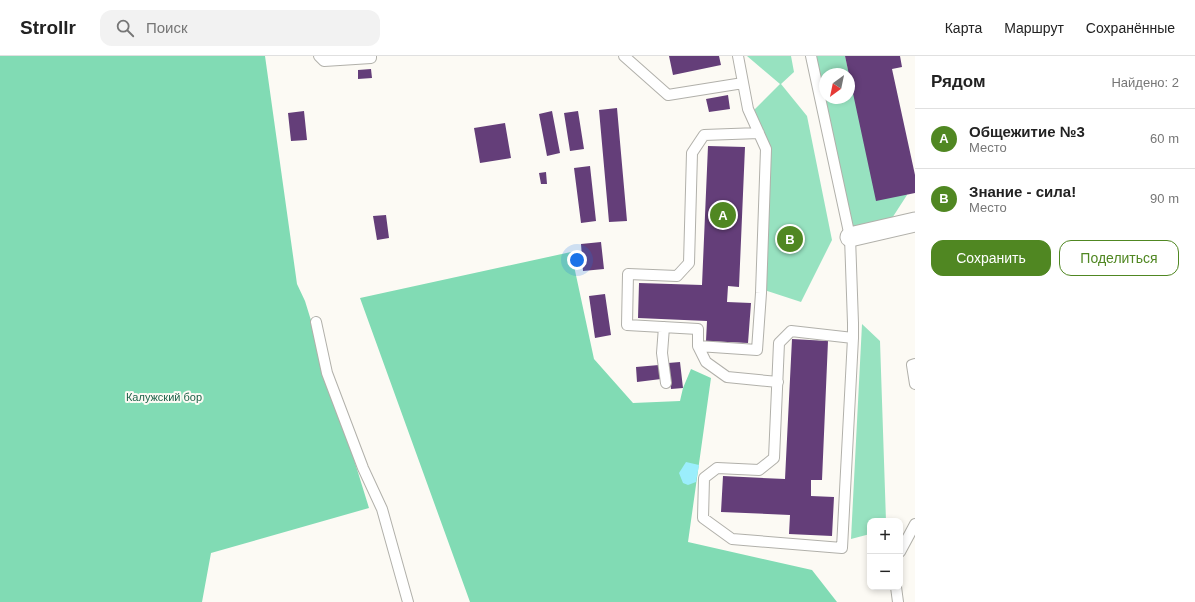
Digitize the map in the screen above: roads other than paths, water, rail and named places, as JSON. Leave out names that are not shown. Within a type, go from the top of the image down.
[{"type":"street","points":[[850,237],[915,222]]},
{"type":"lane","points":[[319,56],[324,61],[371,58],[371,56]]},
{"type":"lane","points":[[624,56],[668,95],[744,83]]},
{"type":"lane","points":[[698,346],[757,350],[761,293],[766,149],[748,109],[738,56]]},
{"type":"lane","points":[[811,56],[850,237],[853,323],[842,548],[732,539],[703,518],[704,478],[717,468],[759,470],[774,458],[779,343],[791,331],[852,338]]},
{"type":"lane","points":[[759,133],[704,135],[692,153],[689,263],[677,276],[628,274],[627,325],[698,329],[698,346],[706,362],[727,377],[778,382]]},
{"type":"lane","points":[[316,322],[326,373],[363,468],[382,509],[408,602]]},
{"type":"lane","points":[[664,327],[662,353],[666,383]]},
{"type":"lane","points":[[915,364],[912,365],[915,384]]},
{"type":"lane","points":[[903,546],[915,524]]},
{"type":"lane","points":[[896,590],[898,602]]},
{"type":"water","points":[[686,462],[699,465],[696,482],[688,485],[683,483],[679,473]]},
{"type":"place","name":"Общежитие №3","points":[[723,215]]},
{"type":"place","name":"Знание - сила!","points":[[790,239]]},
{"type":"park label","name":"Калужский бор","points":[[164,397]]}]
